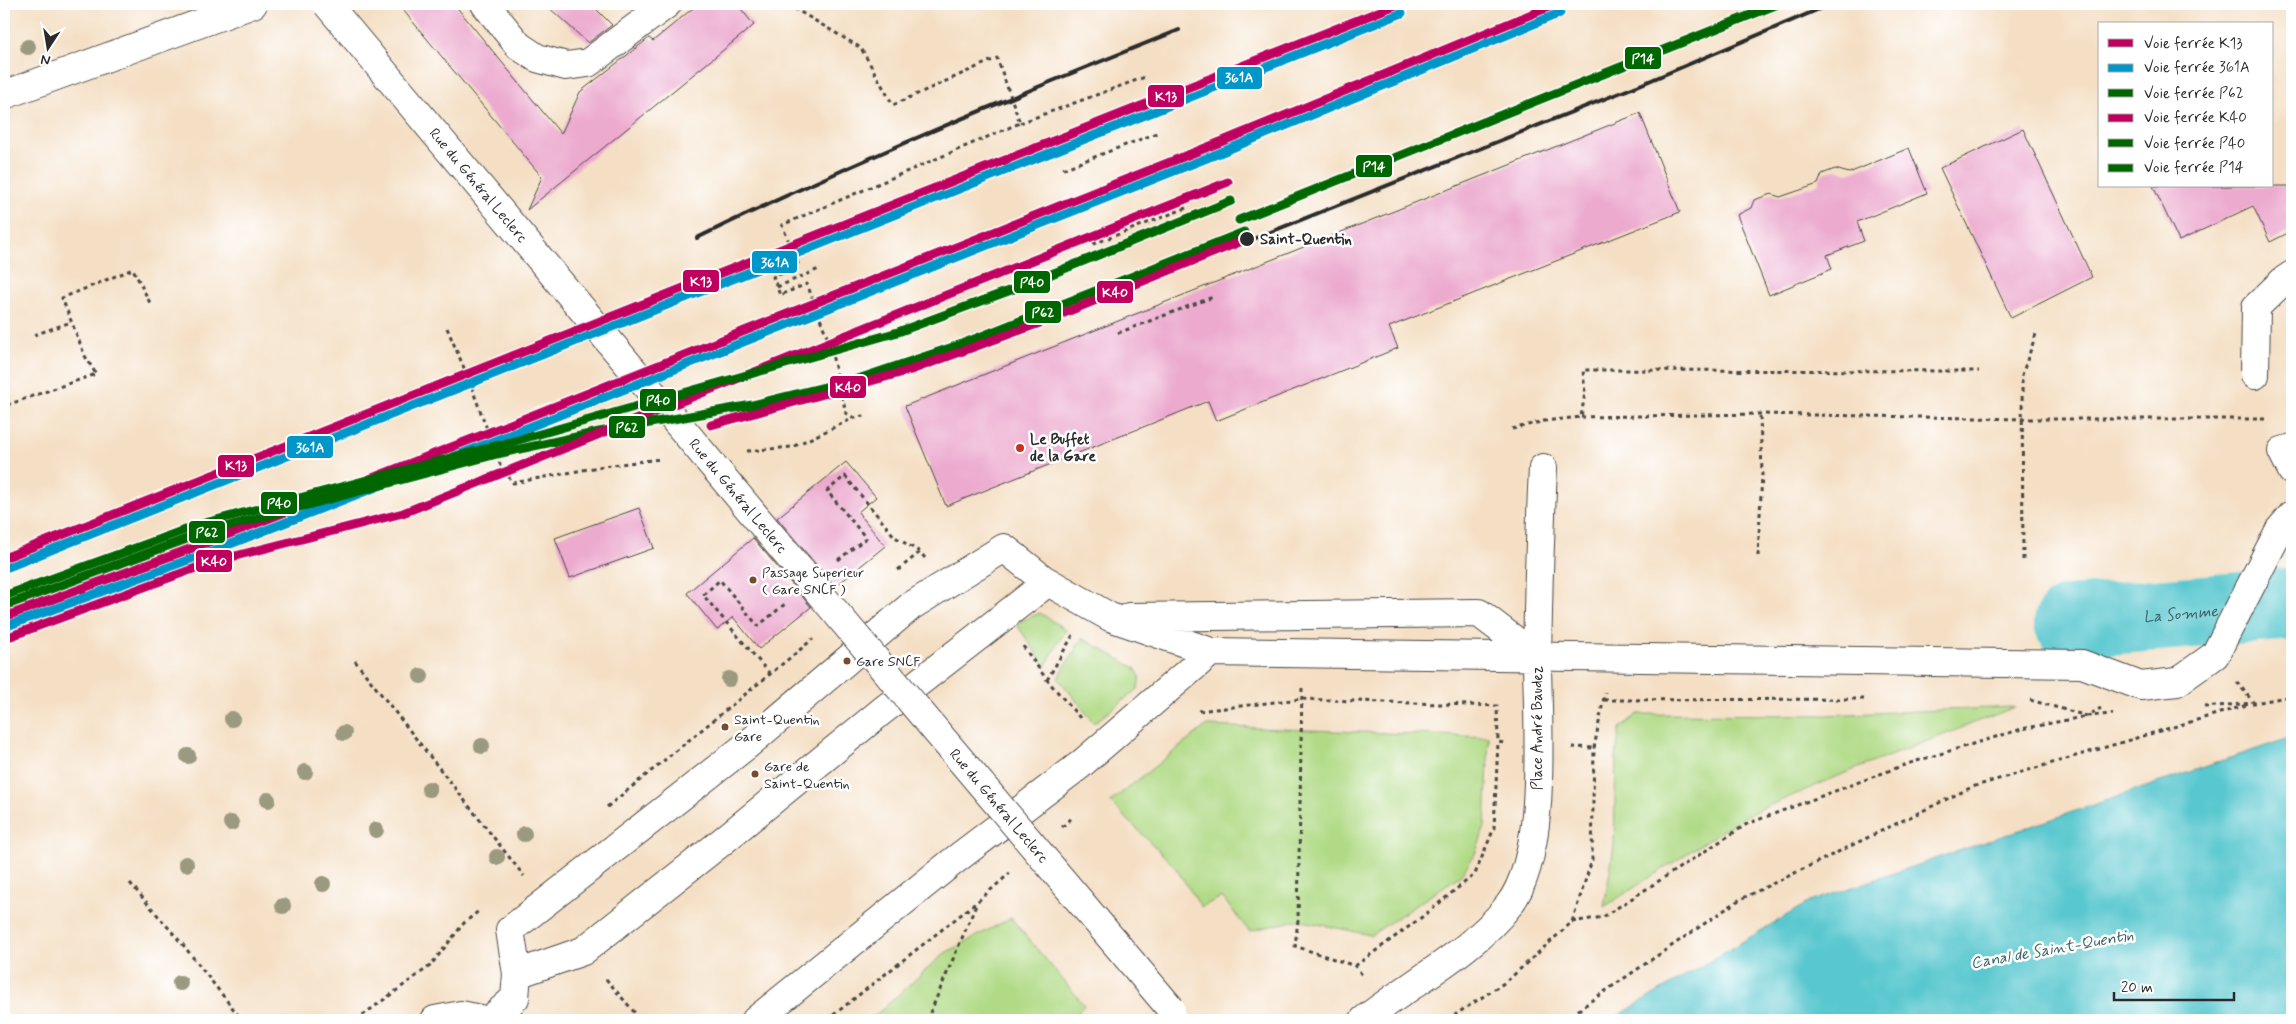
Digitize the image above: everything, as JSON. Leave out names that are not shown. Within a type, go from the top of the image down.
[{"type":"street","points":[[4,96],[253,4]]},
{"type":"street","name":"Rue du Général Leclerc","points":[[327,4],[787,552],[810,583],[1171,1009]]},
{"type":"street","points":[[485,4],[519,46],[536,58],[566,66],[588,63],[666,4]]},
{"type":"street","points":[[2255,375],[2256,307],[2283,280],[2292,274]]},
{"type":"street","points":[[2292,448],[2282,451],[2292,471]]},
{"type":"street","points":[[1537,657],[1543,468]]},
{"type":"street","points":[[1110,617],[1479,612],[1537,657],[2082,664],[2141,686],[2178,682],[2215,655],[2286,522]]},
{"type":"street","name":"Place André Baudez","points":[[795,703],[911,606],[1004,548],[1048,582],[1110,617],[1211,652],[1537,657],[1537,792],[1529,866],[1509,905],[1475,940],[1385,1003],[1364,1020]]},
{"type":"street","points":[[517,974],[583,951],[1001,617],[1048,582]]},
{"type":"street","points":[[756,1020],[951,863],[1104,745],[1211,652]]},
{"type":"street","points":[[490,1020],[515,998],[517,974],[510,930],[746,746],[795,703]]},
{"type":"street","points":[[435,1020],[461,1015],[484,1020]]},
{"type":"path","points":[[787,4],[861,48],[893,105],[997,58],[1020,123]]},
{"type":"path","points":[[854,418],[846,413],[829,342],[807,284],[780,296],[773,278],[799,266],[782,225],[1020,123],[1145,77]]},
{"type":"path","points":[[1063,168],[1157,133]]},
{"type":"path","points":[[4,194],[6,198]]},
{"type":"path","points":[[1093,244],[1186,208]]},
{"type":"path","points":[[7,405],[96,374],[85,356],[62,298],[133,269],[150,303]]},
{"type":"path","points":[[777,287],[820,269]]},
{"type":"path","points":[[1118,332],[1213,297]]},
{"type":"path","points":[[829,342],[926,302]]},
{"type":"path","points":[[34,335],[71,322]]},
{"type":"path","points":[[447,328],[471,383],[500,464],[513,483],[604,466],[670,458]]},
{"type":"path","points":[[2023,560],[2024,419],[2022,375],[2036,334]]},
{"type":"path","points":[[1581,417],[1584,393],[1583,370],[1979,372]]},
{"type":"path","points":[[1758,556],[1762,473],[1760,414]]},
{"type":"path","points":[[1512,429],[1544,421],[1581,417],[1760,414],[2024,419],[2272,419]]},
{"type":"path","points":[[746,451],[792,447],[854,418],[867,415]]},
{"type":"path","points":[[795,703],[703,595],[720,580],[758,626],[866,538],[828,491],[845,476],[895,537],[920,552]]},
{"type":"path","points":[[1001,617],[1047,680],[1104,745]]},
{"type":"path","points":[[1594,748],[1604,700],[1609,658]]},
{"type":"path","points":[[355,661],[544,903]]},
{"type":"path","points":[[1572,922],[1603,917],[1747,824],[1907,764],[2022,728],[2087,716],[2141,686]]},
{"type":"path","points":[[1566,1020],[1602,992],[1738,900],[1972,787],[2254,703],[2292,696]]},
{"type":"path","points":[[2021,698],[2087,716]]},
{"type":"path","points":[[1355,966],[1422,917],[1475,874],[1494,828],[1498,742],[1497,706],[1300,699],[1298,920],[1296,946],[1355,966],[1385,1003]]},
{"type":"path","points":[[1604,700],[1872,699]]},
{"type":"path","points":[[1498,742],[1538,746]]},
{"type":"path","points":[[130,883],[184,946],[242,1020]]},
{"type":"path","points":[[928,1020],[977,902]]},
{"type":"path","points":[[583,951],[641,1020]]},
{"type":"green space","points":[[1040,613],[1066,630],[1045,666],[1017,625],[1019,622]]},
{"type":"green space","points":[[1082,638],[1135,668],[1140,676],[1138,689],[1094,723],[1058,678]]},
{"type":"green space","points":[[2015,707],[1838,776],[1745,816],[1604,907],[1614,846],[1616,758],[1620,728],[1638,714],[1826,715]]},
{"type":"green space","points":[[1206,726],[1489,737],[1485,827],[1475,854],[1461,875],[1371,935],[1298,920],[1249,931],[1222,897],[1201,907],[1175,867],[1110,802]]},
{"type":"green space","points":[[1011,918],[1084,1005],[1072,1020],[870,1020],[945,953]]},
{"type":"water","name":"Canal de Saint-Quentin","points":[[2292,737],[2292,1020],[1611,1020],[1809,902]]},
{"type":"building","points":[[398,4],[454,4],[561,134],[580,92],[649,38],[653,41],[698,4],[737,4],[754,25],[527,210],[542,177]]},
{"type":"building","points":[[545,4],[591,4],[612,25],[588,43]]},
{"type":"building","points":[[1640,113],[1680,212],[1389,327],[1398,348],[1216,421],[1208,401],[946,506],[905,406]]},
{"type":"building","points":[[2023,129],[2092,277],[2011,318],[1940,168]]},
{"type":"building","points":[[1909,148],[1927,193],[1857,222],[1864,241],[1827,255],[1832,269],[1769,295],[1737,215],[1751,208],[1754,200],[1771,194],[1780,197],[1818,184],[1822,174],[1835,169],[1849,173]]},
{"type":"building","points":[[2274,186],[2292,186],[2292,231],[2270,242],[2253,206],[2179,241],[2154,188],[2274,188]]},
{"type":"building","points":[[846,462],[876,497],[858,512],[885,546],[835,587],[777,518]]},
{"type":"building","points":[[639,508],[654,548],[570,578],[555,538]]},
{"type":"building","points":[[753,538],[811,607],[759,649],[733,617],[717,630],[687,593]]},
{"type":"waterway","name":"La Somme","points":[[2070,622],[2292,604]]},
{"type":"railway","points":[[1248,241],[1642,84],[1831,4]]},
{"type":"railway","points":[[697,238],[816,182],[936,130],[1179,30]]},
{"type":"rail line","name":"K13","points":[[4,558],[1398,4]]},
{"type":"rail line","name":"K13","points":[[4,617],[206,543],[490,432],[1218,143],[1556,4]]},
{"type":"rail line","name":"P14","points":[[1239,220],[1778,4]]},
{"type":"rail line","name":"361A","points":[[8,567],[1402,13]]},
{"type":"rail line","name":"361A","points":[[7,626],[210,552],[494,441],[1222,152],[1560,13]]},
{"type":"rail line","name":"K40","points":[[11,636],[212,562],[403,513],[1228,182]]},
{"type":"rail line","name":"P40","points":[[4,596],[201,524],[522,439],[898,332],[1022,286],[1231,201]]},
{"type":"rail line","name":"P62","points":[[4,606],[203,533],[497,454],[599,432],[752,405],[861,378],[962,344],[1244,232]]},
{"type":"rail line","name":"K40","points":[[711,425],[911,370],[1037,324],[1247,239]]},
{"type":"place","name":"Saint-Quentin","points":[[1247,239]]},
{"type":"place","name":"Le Buffet de la Gare","points":[[1020,448]]},
{"type":"place","name":"Passage Superieur ( Gare SNCF )","points":[[753,580]]},
{"type":"place","name":"Gare SNCF","points":[[847,661]]},
{"type":"place","name":"Saint-Quentin Gare","points":[[725,727]]},
{"type":"place","name":"Gare de Saint-Quentin","points":[[755,774]]}]
